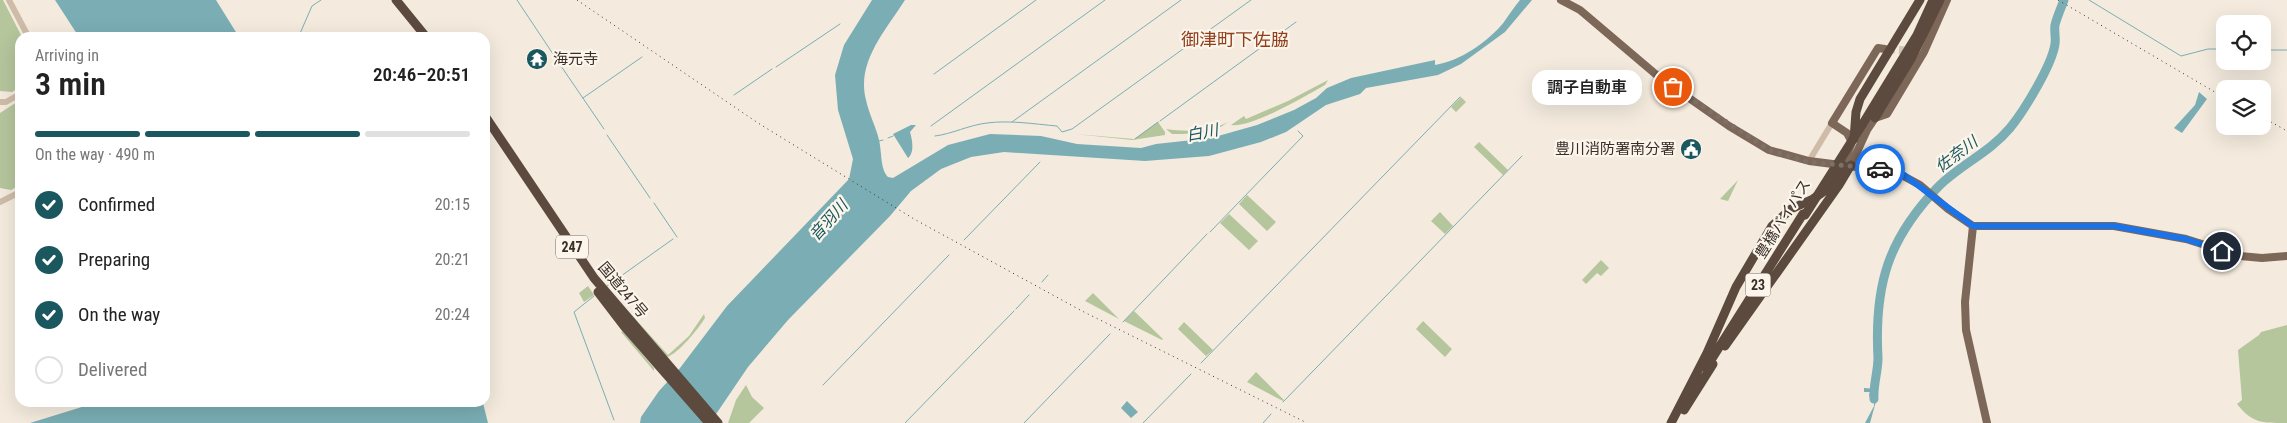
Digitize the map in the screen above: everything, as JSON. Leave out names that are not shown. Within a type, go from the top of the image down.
[{"type":"highway","points":[[389,0],[415,32]]},
{"type":"highway","points":[[396,0],[422,32]]},
{"type":"highway","points":[[1853,144],[1856,112],[1860,99],[1920,0]]},
{"type":"highway","name":"豊橋バイパス","points":[[1860,124],[1913,32],[1928,0]]},
{"type":"highway","name":"豊橋バイパス","points":[[1676,423],[1712,356],[1917,35],[1933,0]]},
{"type":"highway","points":[[1875,118],[1911,59],[1940,0]]},
{"type":"highway","name":"国道247号","points":[[490,123],[594,278],[709,423]]},
{"type":"highway","name":"国道247号","points":[[490,132],[587,278],[624,326],[718,423]]},
{"type":"highway","points":[[1712,356],[1736,287],[1772,226],[1790,209],[1813,199],[1830,187],[1847,165]]},
{"type":"highway","points":[[1671,423],[1712,356],[1839,185],[1847,165]]},
{"type":"main road","points":[[1561,0],[1580,10],[1659,77],[1729,126],[1769,150],[1808,162],[1896,172],[1923,188],[1944,206],[1973,226],[2114,226],[2186,239],[2240,256],[2262,258],[2287,256]]},
{"type":"main road","points":[[1847,165],[1875,118],[1887,114],[1924,52],[1921,49],[1946,0]]},
{"type":"main road","points":[[1847,165],[1853,144],[1850,136],[1832,124],[1882,48]]},
{"type":"main road","points":[[1973,226],[1965,302],[1966,330],[1986,423]]},
{"type":"street","points":[[9,0],[26,32]]},
{"type":"street","points":[[0,102],[6,102],[15,97]]},
{"type":"street","points":[[1808,162],[1832,124]]},
{"type":"street","points":[[0,202],[15,194]]},
{"type":"green space","points":[[0,0],[3,0],[19,32],[15,32],[15,90],[12,92],[0,91]]},
{"type":"green space","points":[[1328,80],[1325,85],[1265,117],[1240,125],[1231,125],[1244,116],[1246,119],[1288,101]]},
{"type":"green space","points":[[1461,97],[1466,102],[1456,112],[1451,107]]},
{"type":"green space","points":[[15,103],[15,188],[11,190],[0,188],[0,113]]},
{"type":"green space","points":[[1158,122],[1165,135],[1132,140],[1075,134],[1134,139]]},
{"type":"green space","points":[[1228,122],[1216,129],[1194,133],[1172,134],[1166,129],[1181,131],[1197,130],[1213,128]]},
{"type":"green space","points":[[1479,142],[1508,170],[1503,175],[1474,147]]},
{"type":"green space","points":[[1738,180],[1728,201],[1720,199]]},
{"type":"green space","points":[[1247,195],[1276,222],[1267,231],[1239,204]]},
{"type":"green space","points":[[1440,212],[1453,226],[1445,234],[1431,221]]},
{"type":"green space","points":[[1229,214],[1258,241],[1249,250],[1220,223]]},
{"type":"green space","points":[[1601,260],[1609,268],[1601,276],[1597,273],[1586,284],[1582,280]]},
{"type":"green space","points":[[588,286],[594,295],[584,302],[579,293]]},
{"type":"green space","points":[[609,290],[668,355],[689,336],[704,314],[705,318],[682,346],[667,357]]},
{"type":"green space","points":[[1093,293],[1119,319],[1085,301]]},
{"type":"green space","points":[[1134,311],[1163,339],[1162,340],[1124,321]]},
{"type":"green space","points":[[1423,321],[1452,349],[1445,357],[1416,329]]},
{"type":"green space","points":[[1184,322],[1213,350],[1206,356],[1178,329]]},
{"type":"green space","points":[[2287,325],[2287,423],[2258,421],[2247,415],[2237,404],[2242,400],[2238,350],[2261,332]]},
{"type":"green space","points":[[623,331],[654,368],[654,371],[621,332]]},
{"type":"green space","points":[[1256,372],[1284,400],[1283,401],[1247,382]]},
{"type":"green space","points":[[746,385],[752,397],[764,408],[749,423],[728,423],[736,400]]},
{"type":"water","points":[[55,0],[216,0],[236,32],[76,32]]},
{"type":"water","name":"音羽川","points":[[872,0],[905,0],[875,47],[865,73],[864,86],[867,105],[879,140],[885,174],[893,178],[948,145],[990,134],[1041,136],[1077,144],[1141,148],[1156,144],[1211,138],[1257,125],[1294,110],[1316,98],[1327,88],[1351,78],[1435,60],[1435,65],[1464,55],[1490,37],[1520,0],[1532,0],[1505,32],[1461,64],[1438,75],[1366,88],[1360,94],[1326,105],[1286,132],[1261,142],[1209,156],[1145,161],[1004,152],[971,157],[941,169],[911,191],[890,216],[788,320],[748,367],[710,423],[640,423],[641,417],[659,391],[680,368],[727,306],[849,179],[853,159],[838,110],[835,75],[844,45]]},
{"type":"water","points":[[2199,92],[2207,99],[2182,133],[2174,128],[2195,105]]},
{"type":"water","points":[[911,125],[916,125],[910,132],[912,152],[908,158],[893,134]]},
{"type":"water","points":[[1864,388],[1876,389],[1876,394],[1878,394],[1870,423],[1865,423],[1874,406],[1874,399],[1869,396],[1870,392],[1864,392]]},
{"type":"water","points":[[1127,401],[1138,412],[1131,418],[1121,408]]},
{"type":"water","points":[[82,407],[484,407],[488,423],[30,423]]},
{"type":"waterway","points":[[301,32],[312,6],[321,0]]},
{"type":"waterway","points":[[517,0],[557,60]]},
{"type":"waterway","points":[[934,74],[1036,0]]},
{"type":"waterway","points":[[931,126],[1105,0]]},
{"type":"waterway","points":[[1012,122],[1181,0]]},
{"type":"waterway","points":[[935,136],[980,124],[996,122],[1057,126],[1062,132],[1072,129],[1251,0]]},
{"type":"waterway","name":"佐奈川","points":[[1874,399],[1878,363],[1877,332],[1882,285],[1896,244],[1922,205],[1940,185],[1994,144],[2023,111],[2049,64],[2055,42],[2055,25],[2064,0]]},
{"type":"waterway","points":[[2089,0],[2181,56],[2208,49],[2216,49]]},
{"type":"waterway","points":[[1160,121],[1296,22]]},
{"type":"waterway","points":[[776,67],[840,24]]},
{"type":"waterway","points":[[2271,50],[2287,50]]},
{"type":"waterway","points":[[583,98],[642,57]]},
{"type":"waterway","points":[[561,66],[604,129]]},
{"type":"waterway","points":[[734,95],[772,69]]},
{"type":"waterway","points":[[1201,363],[1460,97]]},
{"type":"waterway","points":[[1135,139],[1158,122]]},
{"type":"waterway","points":[[1210,232],[1303,136],[1298,131]]},
{"type":"waterway","points":[[607,135],[650,198]]},
{"type":"waterway","points":[[888,138],[893,136]]},
{"type":"waterway","points":[[879,141],[883,140]]},
{"type":"waterway","points":[[1283,402],[1522,156]]},
{"type":"waterway","points":[[964,240],[1040,162]]},
{"type":"waterway","points":[[654,203],[677,237]]},
{"type":"waterway","points":[[1123,322],[1207,234]]},
{"type":"waterway","points":[[607,286],[673,239]]},
{"type":"waterway","points":[[823,385],[949,255]]},
{"type":"waterway","points":[[1042,282],[1048,275]]},
{"type":"waterway","points":[[1016,309],[1029,295]]},
{"type":"waterway","points":[[594,296],[574,312],[614,420]]},
{"type":"waterway","points":[[905,423],[1014,311]]},
{"type":"waterway","points":[[1024,423],[1110,334]]},
{"type":"waterway","points":[[1143,423],[1191,374]]},
{"type":"waterway","points":[[1263,423],[1271,414]]},
{"type":"tunnel","points":[[1887,49],[1913,51]]},
{"type":"railway","points":[[577,0],[758,123],[914,219],[1082,311],[1307,423]]},
{"type":"railway","points":[[2058,0],[2216,93]]},
{"type":"railway","points":[[2271,122],[2287,131]]},
{"type":"way so far","points":[[1673,87],[1729,126],[1769,150],[1808,162],[1880,169]]},
{"type":"place","name":"海元寺","points":[[537,59]]},
{"type":"place","name":"調子自動車","points":[[1673,87]]},
{"type":"place","name":"豊川消防署南分署","points":[[1691,149]]},
{"type":"district","name":"御津町下佐脇","points":[[1235,40]]},
{"type":"route","points":[[1880,169],[1904,175],[1920,185],[1965,222],[1973,226],[1999,227],[2076,224],[2114,226],[2186,239],[2222,251]]},
{"type":"water label","name":"白川","points":[[1202,132]]}]
